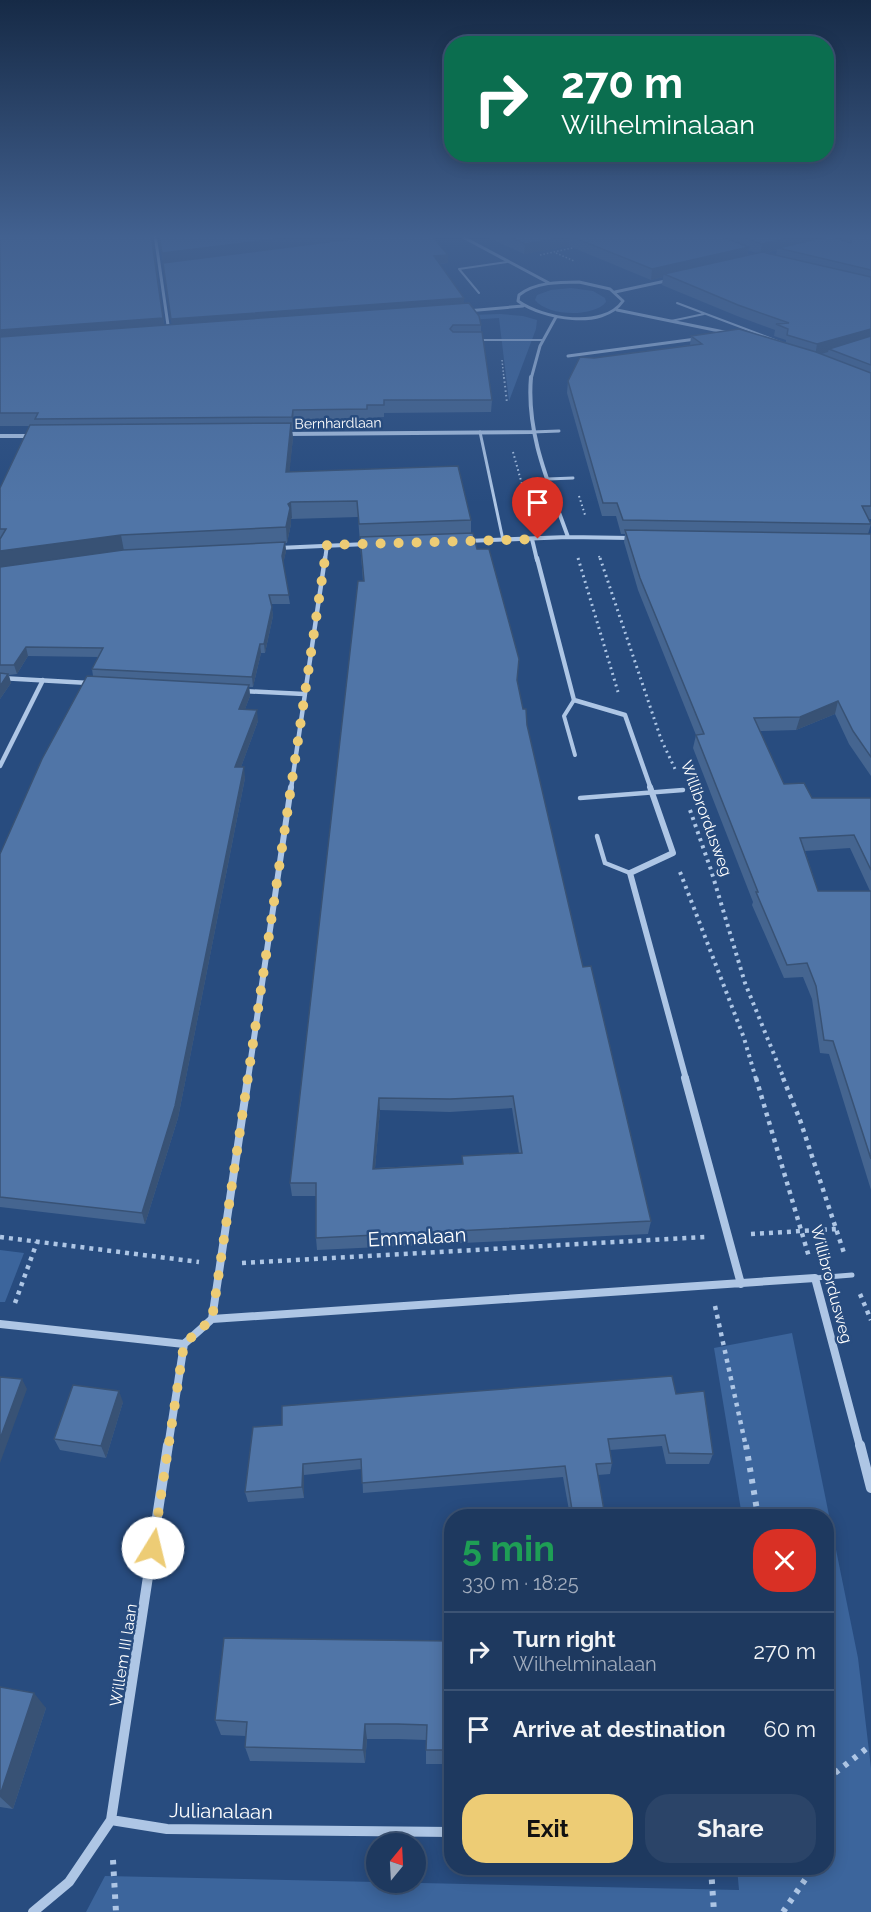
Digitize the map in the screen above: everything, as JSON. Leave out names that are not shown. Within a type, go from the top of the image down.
[{"type":"street","points":[[158,333],[169,332],[168,324]]},
{"type":"street","points":[[552,324],[542,340],[528,383],[528,410],[532,432],[568,537]]},
{"type":"street","points":[[687,324],[737,336]]},
{"type":"street","points":[[710,336],[726,332]]},
{"type":"street","points":[[568,356],[701,338]]},
{"type":"street","name":"Bernhardlaan","points":[[281,434],[532,432]]},
{"type":"street","points":[[0,436],[35,436]]},
{"type":"street","points":[[461,541],[568,537],[638,538]]},
{"type":"street","points":[[535,539],[574,700],[625,715],[673,853],[630,873],[741,1284]]},
{"type":"street","points":[[268,548],[372,544]]},
{"type":"street","points":[[212,1319],[327,545]]},
{"type":"street","points":[[0,678],[90,683]]},
{"type":"street","points":[[0,766],[43,680]]},
{"type":"street","points":[[233,690],[304,694]]},
{"type":"street","points":[[4,1324],[184,1344],[212,1319],[815,1278]]},
{"type":"street","name":"Willibrordusweg","points":[[815,1278],[871,1488]]},
{"type":"street","name":"Willem III laan","points":[[111,1820],[184,1344]]},
{"type":"street","points":[[33,1912],[69,1882],[111,1820]]},
{"type":"street","name":"Julianalaan","points":[[111,1820],[167,1829],[444,1832]]},
{"type":"lane","points":[[734,324],[784,343],[774,346]]},
{"type":"lane","points":[[476,340],[542,340]]},
{"type":"lane","points":[[532,432],[559,431]]},
{"type":"lane","points":[[480,432],[503,540]]},
{"type":"lane","points":[[549,480],[573,478]]},
{"type":"lane","points":[[574,700],[564,716],[575,755]]},
{"type":"lane","points":[[580,798],[683,790]]},
{"type":"lane","points":[[597,836],[605,863],[630,873]]},
{"type":"lane","points":[[815,1278],[852,1275]]},
{"type":"path","points":[[514,432],[516,445],[512,447],[535,539]]},
{"type":"path","name":"Willibrordusweg","points":[[573,478],[661,739],[683,790],[711,870],[745,983],[800,1120],[852,1275],[871,1320]]},
{"type":"path","points":[[491,484],[549,480]]},
{"type":"path","points":[[568,537],[573,544],[625,715]]},
{"type":"path","name":"Willibrordusweg","points":[[673,853],[744,1038],[815,1278]]},
{"type":"path","name":"Emmalaan","points":[[0,1237],[220,1264],[836,1228]]},
{"type":"path","points":[[4,1324],[37,1242]]},
{"type":"path","points":[[711,1285],[749,1459],[757,1509]]},
{"type":"path","points":[[834,1774],[871,1745]]},
{"type":"path","points":[[111,1820],[116,1912]]},
{"type":"path","points":[[711,1875],[714,1912]]},
{"type":"path","points":[[783,1912],[808,1875]]},
{"type":"shaded area","points":[[278,324],[405,324],[0,351],[0,343]]},
{"type":"shaded area","points":[[500,324],[537,324],[536,329],[509,401]]},
{"type":"shaded area","points":[[0,1250],[24,1253],[5,1302],[0,1302]]},
{"type":"shaded area","points":[[792,1333],[828,1509],[741,1509],[714,1348]]},
{"type":"shaded area","points":[[834,1540],[858,1658],[871,1768],[871,1912],[86,1912],[105,1876],[366,1882],[366,1893],[426,1893],[426,1883],[739,1890],[738,1875],[834,1875]]},
{"type":"building","points":[[0,324],[78,324],[0,330]]},
{"type":"building","points":[[176,324],[481,324],[453,325],[450,329],[453,332],[482,332],[492,400],[384,400],[384,405],[367,405],[367,409],[293,410],[292,417],[35,419],[38,413],[0,413],[0,337]]},
{"type":"building","points":[[777,324],[871,324],[871,329],[817,344],[787,335],[788,329]]},
{"type":"building","points":[[739,329],[816,352],[871,373],[871,506],[862,506],[871,524],[623,520],[617,503],[603,503],[568,381],[580,357],[594,358],[702,344],[691,336]]},
{"type":"building","points":[[871,336],[871,365],[829,349]]},
{"type":"building","points":[[291,423],[286,472],[458,466],[471,520],[359,524],[357,501],[291,502],[288,504],[290,508],[286,527],[121,535],[0,551],[0,539],[6,529],[0,529],[0,488],[30,425]]},
{"type":"building","points":[[625,530],[871,534],[871,757],[853,731],[838,701],[800,717],[754,718],[784,784],[804,783],[812,798],[871,798],[871,870],[854,835],[800,838],[818,891],[871,891],[871,1159],[833,1041],[824,1040],[816,986],[807,963],[787,965],[756,892],[758,892],[696,735],[704,734],[640,578]]},
{"type":"building","points":[[473,533],[477,549],[489,549],[519,659],[517,680],[523,709],[526,709],[527,725],[583,967],[591,966],[651,1221],[316,1238],[316,1183],[290,1183],[358,581],[364,581],[360,537]],"holes":[[[513,1096],[522,1153],[462,1156],[463,1164],[373,1169],[379,1098],[450,1099]]]},
{"type":"building","points":[[285,542],[282,556],[289,595],[269,595],[272,607],[264,644],[260,644],[252,677],[92,669],[103,648],[26,647],[14,665],[0,665],[0,567],[123,550]]},
{"type":"building","points":[[0,673],[8,674],[0,686]]},
{"type":"building","points":[[87,676],[249,685],[239,709],[257,710],[235,767],[244,767],[175,1106],[142,1213],[0,1197],[0,854],[42,759]]},
{"type":"building","points":[[672,1376],[676,1394],[704,1391],[713,1454],[669,1453],[665,1435],[608,1439],[612,1463],[596,1464],[604,1509],[572,1509],[565,1466],[362,1483],[361,1459],[303,1464],[302,1487],[245,1492],[253,1427],[282,1425],[282,1406]]},
{"type":"building","points":[[0,1377],[22,1379],[0,1439]]},
{"type":"building","points":[[73,1385],[119,1391],[101,1446],[54,1439]]},
{"type":"building","points":[[224,1638],[444,1641],[444,1750],[426,1750],[427,1725],[397,1724],[365,1724],[363,1750],[245,1747],[247,1722],[215,1720]]},
{"type":"building","points":[[0,1687],[34,1693],[0,1795]]},
{"type":"route","points":[[153,1548],[184,1344],[212,1319],[327,545],[538,539]]}]
